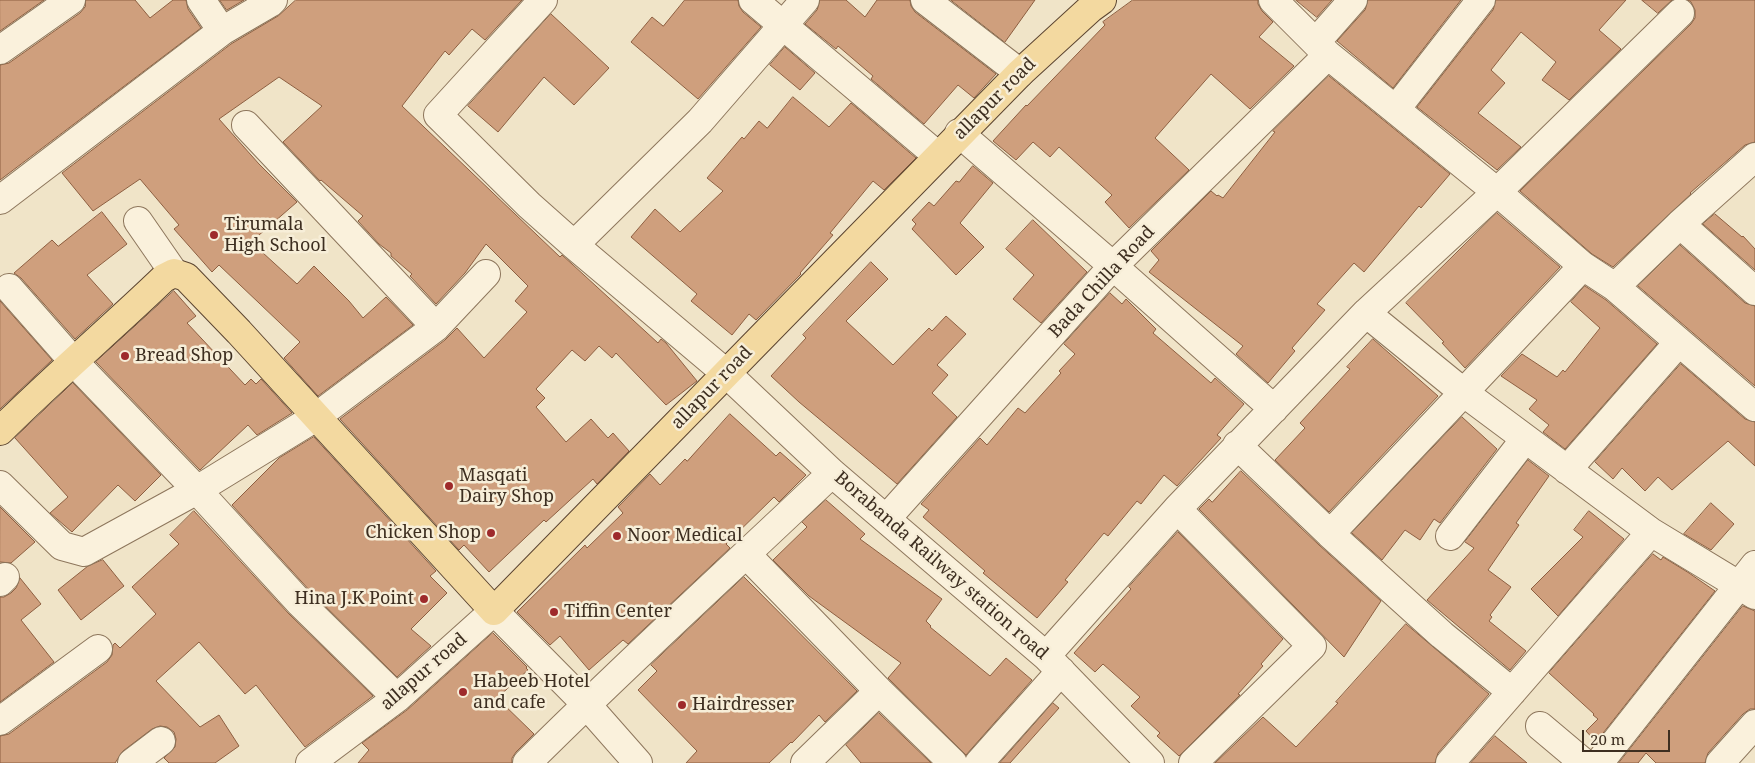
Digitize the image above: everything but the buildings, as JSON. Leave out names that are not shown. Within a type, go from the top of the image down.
[{"type":"main road","name":"allapur road","points":[[494,611],[960,133],[1092,2]]},
{"type":"main road","points":[[0,431],[164,278],[174,273],[186,277],[239,332],[494,611]]},
{"type":"street","points":[[201,0],[222,31]]},
{"type":"street","points":[[0,200],[222,31],[270,4],[273,0]]},
{"type":"street","name":"Borabanda Railway station road","points":[[543,0],[438,115],[529,205],[727,374],[832,473],[1053,663],[1150,763]]},
{"type":"street","points":[[753,0],[938,156]]},
{"type":"street","points":[[574,245],[700,121],[805,0]]},
{"type":"street","points":[[925,0],[1020,73]]},
{"type":"street","points":[[1273,0],[1322,49],[1497,192],[1583,266],[1616,287],[1755,407]]},
{"type":"street","name":"Bada Chilla Road","points":[[886,519],[1113,266],[1322,49],[1353,0]]},
{"type":"street","points":[[1396,109],[1481,0]]},
{"type":"street","points":[[0,50],[65,2]]},
{"type":"street","points":[[979,763],[1053,663],[1177,509],[1366,313],[1497,192],[1680,13]]},
{"type":"street","points":[[246,125],[436,327]]},
{"type":"street","points":[[960,133],[1274,409]]},
{"type":"street","points":[[1616,287],[1680,224],[1755,158]]},
{"type":"street","points":[[138,220],[174,273]]},
{"type":"street","points":[[1680,224],[1755,291]]},
{"type":"street","points":[[1330,534],[1583,266]]},
{"type":"street","points":[[0,485],[62,546],[84,552],[197,490],[316,417],[436,327],[486,274]]},
{"type":"street","points":[[9,288],[74,362],[197,490],[300,603],[397,698]]},
{"type":"street","points":[[1366,313],[1463,392],[1650,532],[1750,582],[1600,763]]},
{"type":"street","points":[[1567,470],[1679,342]]},
{"type":"street","points":[[1450,536],[1525,439]]},
{"type":"street","points":[[1237,445],[1330,534],[1442,635],[1512,692]]},
{"type":"street","points":[[527,763],[586,704],[747,555],[832,473]]},
{"type":"street","points":[[1177,509],[1312,646],[1192,763]]},
{"type":"street","points":[[1450,763],[1650,532]]},
{"type":"street","points":[[747,555],[879,691],[953,763]]},
{"type":"street","points":[[494,611],[586,704],[638,763]]},
{"type":"street","name":"allapur road","points":[[310,763],[397,698],[494,611]]},
{"type":"street","points":[[0,721],[98,649]]},
{"type":"street","points":[[805,763],[879,691]]},
{"type":"street","points":[[1720,763],[1755,724]]},
{"type":"street","points":[[1540,726],[1584,763]]},
{"type":"street","points":[[132,763],[161,741]]},
{"type":"place","name":"Tirumala High School","points":[[214,235]]},
{"type":"place","name":"Bread Shop","points":[[125,356]]},
{"type":"place","name":"Masqati Dairy Shop","points":[[449,486]]},
{"type":"place","name":"Chicken Shop","points":[[491,533]]},
{"type":"place","name":"Noor Medical","points":[[617,536]]},
{"type":"place","name":"Hina J.K Point","points":[[424,599]]},
{"type":"place","name":"Tiffin Center","points":[[554,612]]},
{"type":"place","name":"Habeeb Hotel and cafe","points":[[463,692]]},
{"type":"place","name":"Hairdresser","points":[[682,705]]}]
